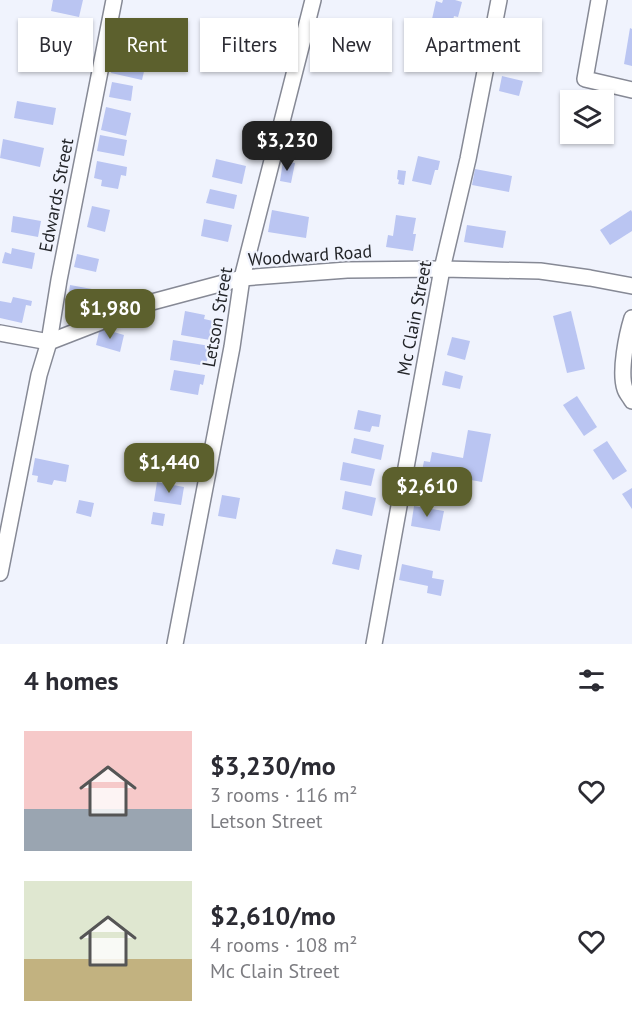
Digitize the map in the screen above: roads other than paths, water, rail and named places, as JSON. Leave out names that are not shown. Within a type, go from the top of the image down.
[{"type":"street","name":"Edwards Street","points":[[0,573],[39,375],[49,342],[114,0]]},
{"type":"street","name":"Letson Street","points":[[175,644],[232,347],[242,278],[313,0]]},
{"type":"street","name":"Mc Clain Street","points":[[374,644],[442,269],[468,159],[499,0]]},
{"type":"street","points":[[598,3],[585,79],[632,90]]},
{"type":"street","name":"Woodward Road","points":[[49,342],[152,302],[242,278],[347,270],[442,269],[540,272],[632,286]]},
{"type":"street","points":[[632,318],[627,335],[623,374],[625,388],[632,401]]},
{"type":"street","points":[[0,333],[49,342]]}]
